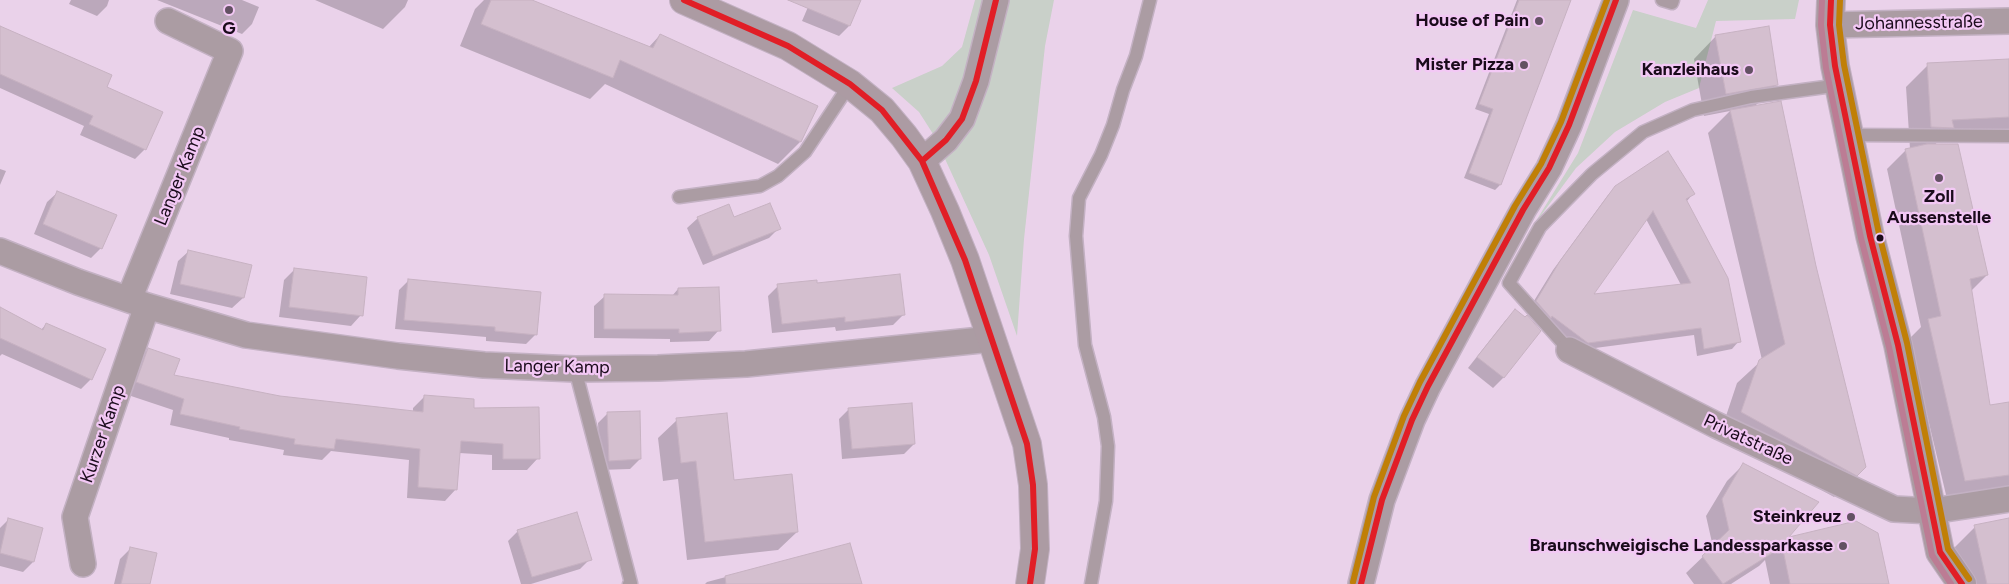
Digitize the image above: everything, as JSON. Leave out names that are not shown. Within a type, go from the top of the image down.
[{"type":"main road","points":[[684,0],[788,46],[850,84],[882,110],[922,161],[965,260],[1027,444],[1033,485],[1035,549],[1030,584]]},
{"type":"main road","points":[[1830,13],[1840,85],[1870,236],[1898,345],[1940,552],[1940,584]]},
{"type":"main road","points":[[1940,552],[1962,584]]},
{"type":"street","points":[[922,161],[946,140],[962,119],[976,81],[996,0]]},
{"type":"street","points":[[1361,584],[1382,500],[1412,420],[1428,386],[1548,168],[1569,125],[1616,0]]},
{"type":"street","name":"Johannesstraße","points":[[1830,13],[2009,21]]},
{"type":"street","name":"Langer Kamp","points":[[138,303],[230,51],[168,20]]},
{"type":"street","name":"Langer Kamp","points":[[0,251],[78,282],[138,303],[246,334],[398,356],[484,365],[575,369],[746,364],[991,339]]},
{"type":"street","name":"Kurzer Kamp","points":[[83,564],[75,517],[138,303]]},
{"type":"street","name":"Privatstraße","points":[[1570,350],[1716,425],[1894,509],[1932,511],[2009,499]]},
{"type":"lane","points":[[1091,584],[1106,501],[1108,446],[1104,417],[1085,345],[1076,236],[1078,208],[1080,198],[1102,155],[1113,125],[1123,90],[1136,56],[1150,0]]},
{"type":"lane","points":[[1662,0],[1672,2],[1673,0]]},
{"type":"lane","points":[[679,197],[760,186],[778,176],[805,152],[850,84]]},
{"type":"lane","points":[[1570,350],[1509,283],[1540,227],[1592,174],[1643,132],[1693,110],[1751,97],[1840,85]]},
{"type":"lane","points":[[1850,135],[2009,136]]},
{"type":"lane","points":[[575,369],[631,583],[629,584]]},
{"type":"shaded area","points":[[975,0],[1054,0],[1045,46],[1024,239],[1017,336],[989,255],[935,137],[919,112],[892,88],[942,66],[962,47]]},
{"type":"shaded area","points":[[1708,0],[1799,0],[1795,19],[1716,21],[1699,88],[1665,102],[1615,132],[1576,168],[1531,229],[1578,153],[1633,10],[1696,28]]},
{"type":"building","points":[[491,0],[532,0],[653,48],[660,34],[818,106],[801,142],[620,60],[613,78],[481,24]]},
{"type":"building","points":[[788,0],[861,0],[850,26]]},
{"type":"building","points":[[1519,0],[1571,0],[1501,185],[1469,173],[1493,109],[1479,104]]},
{"type":"building","points":[[0,26],[112,75],[107,87],[163,112],[146,150],[89,124],[93,116],[0,74]]},
{"type":"building","name":"Kanzleihaus","points":[[1769,26],[1778,85],[1726,94],[1715,35]]},
{"type":"building","points":[[2009,59],[2009,117],[1952,120],[1954,128],[1931,127],[1927,63]]},
{"type":"building","points":[[1781,101],[1816,266],[1866,467],[1857,476],[1741,412],[1759,360],[1785,344],[1730,110]]},
{"type":"building","points":[[1927,144],[1958,144],[1988,275],[1970,279],[1990,405],[2009,402],[2009,475],[1965,481],[1928,319],[1941,316],[1905,149]]},
{"type":"building","points":[[1668,151],[1695,194],[1686,199],[1728,278],[1741,342],[1704,349],[1701,328],[1588,343],[1552,316],[1551,318],[1536,301],[1560,261],[1615,186]],"holes":[[[1653,211],[1691,283],[1594,294]]]},
{"type":"building","points":[[57,191],[117,215],[102,249],[43,224]]},
{"type":"building","points":[[770,203],[781,229],[713,256],[697,217],[729,204],[734,217]]},
{"type":"building","points":[[188,250],[252,265],[244,298],[180,284]]},
{"type":"building","points":[[294,268],[367,277],[363,316],[289,307]]},
{"type":"building","points":[[900,274],[905,315],[845,322],[845,317],[782,324],[777,284],[817,280],[817,283]]},
{"type":"building","points":[[408,279],[541,292],[537,335],[495,331],[495,327],[404,320]]},
{"type":"building","points":[[719,287],[721,331],[679,333],[679,329],[604,329],[604,294],[678,295],[678,288]]},
{"type":"building","points":[[0,307],[43,330],[46,323],[106,349],[92,380],[0,338]]},
{"type":"building","points":[[1515,309],[1525,317],[1527,315],[1541,331],[1504,378],[1477,357]]},
{"type":"building","points":[[148,348],[180,359],[174,375],[280,396],[423,412],[424,395],[474,399],[474,408],[539,407],[540,459],[503,459],[503,444],[461,441],[457,490],[418,487],[420,449],[336,439],[334,449],[294,444],[295,439],[239,429],[240,427],[180,414],[184,399],[136,382]]},
{"type":"building","points":[[912,403],[915,444],[852,449],[848,408]]},
{"type":"building","points":[[640,411],[641,459],[609,461],[607,412]]},
{"type":"building","points":[[727,413],[734,480],[792,474],[798,532],[705,542],[696,461],[681,463],[676,418]]},
{"type":"building","points":[[1743,463],[1819,502],[1789,537],[1856,521],[1878,533],[1889,584],[1790,584],[1782,545],[1723,584],[1702,556],[1729,530],[1722,499]]},
{"type":"building","points":[[577,512],[592,560],[532,577],[517,530]]},
{"type":"building","points":[[8,518],[43,528],[34,562],[0,553]]},
{"type":"building","points":[[2009,518],[2009,584],[1987,584],[1974,525]]},
{"type":"building","points":[[850,543],[862,584],[726,584],[725,576]]},
{"type":"building","points":[[130,547],[157,553],[150,584],[121,584]]},
{"type":"transit line","points":[[684,0],[788,46],[850,84],[882,110],[922,161],[965,260],[1027,444],[1033,485],[1035,549],[1030,584]]},
{"type":"transit line","points":[[922,161],[946,140],[962,119],[976,81],[996,0]]},
{"type":"transit line","points":[[1353,582],[1374,497],[1404,416],[1420,382],[1515,206],[1541,164],[1561,122],[1607,0]]},
{"type":"transit line","points":[[1361,584],[1382,500],[1412,420],[1428,386],[1523,210],[1549,168],[1569,125],[1616,0]]},
{"type":"transit line","points":[[1822,0],[1821,25],[1826,68],[1861,238],[1889,347],[1932,555],[1951,584]]},
{"type":"transit line","points":[[1831,0],[1830,25],[1835,66],[1870,236],[1898,345],[1940,552],[1962,584]]},
{"type":"transit line","points":[[1840,0],[1839,25],[1844,65],[1879,234],[1907,343],[1948,549],[1969,579]]},
{"type":"place","name":"G","points":[[229,10]]},
{"type":"place","name":"House of Pain","points":[[1539,21]]},
{"type":"place","name":"Mister Pizza","points":[[1524,65]]},
{"type":"place","name":"Kanzleihaus","points":[[1749,70]]},
{"type":"place","name":"Zoll Aussenstelle","points":[[1939,178]]},
{"type":"place","name":"Steinkreuz","points":[[1851,517]]},
{"type":"place","name":"Braunschweigische Landessparkasse","points":[[1843,546]]}]
